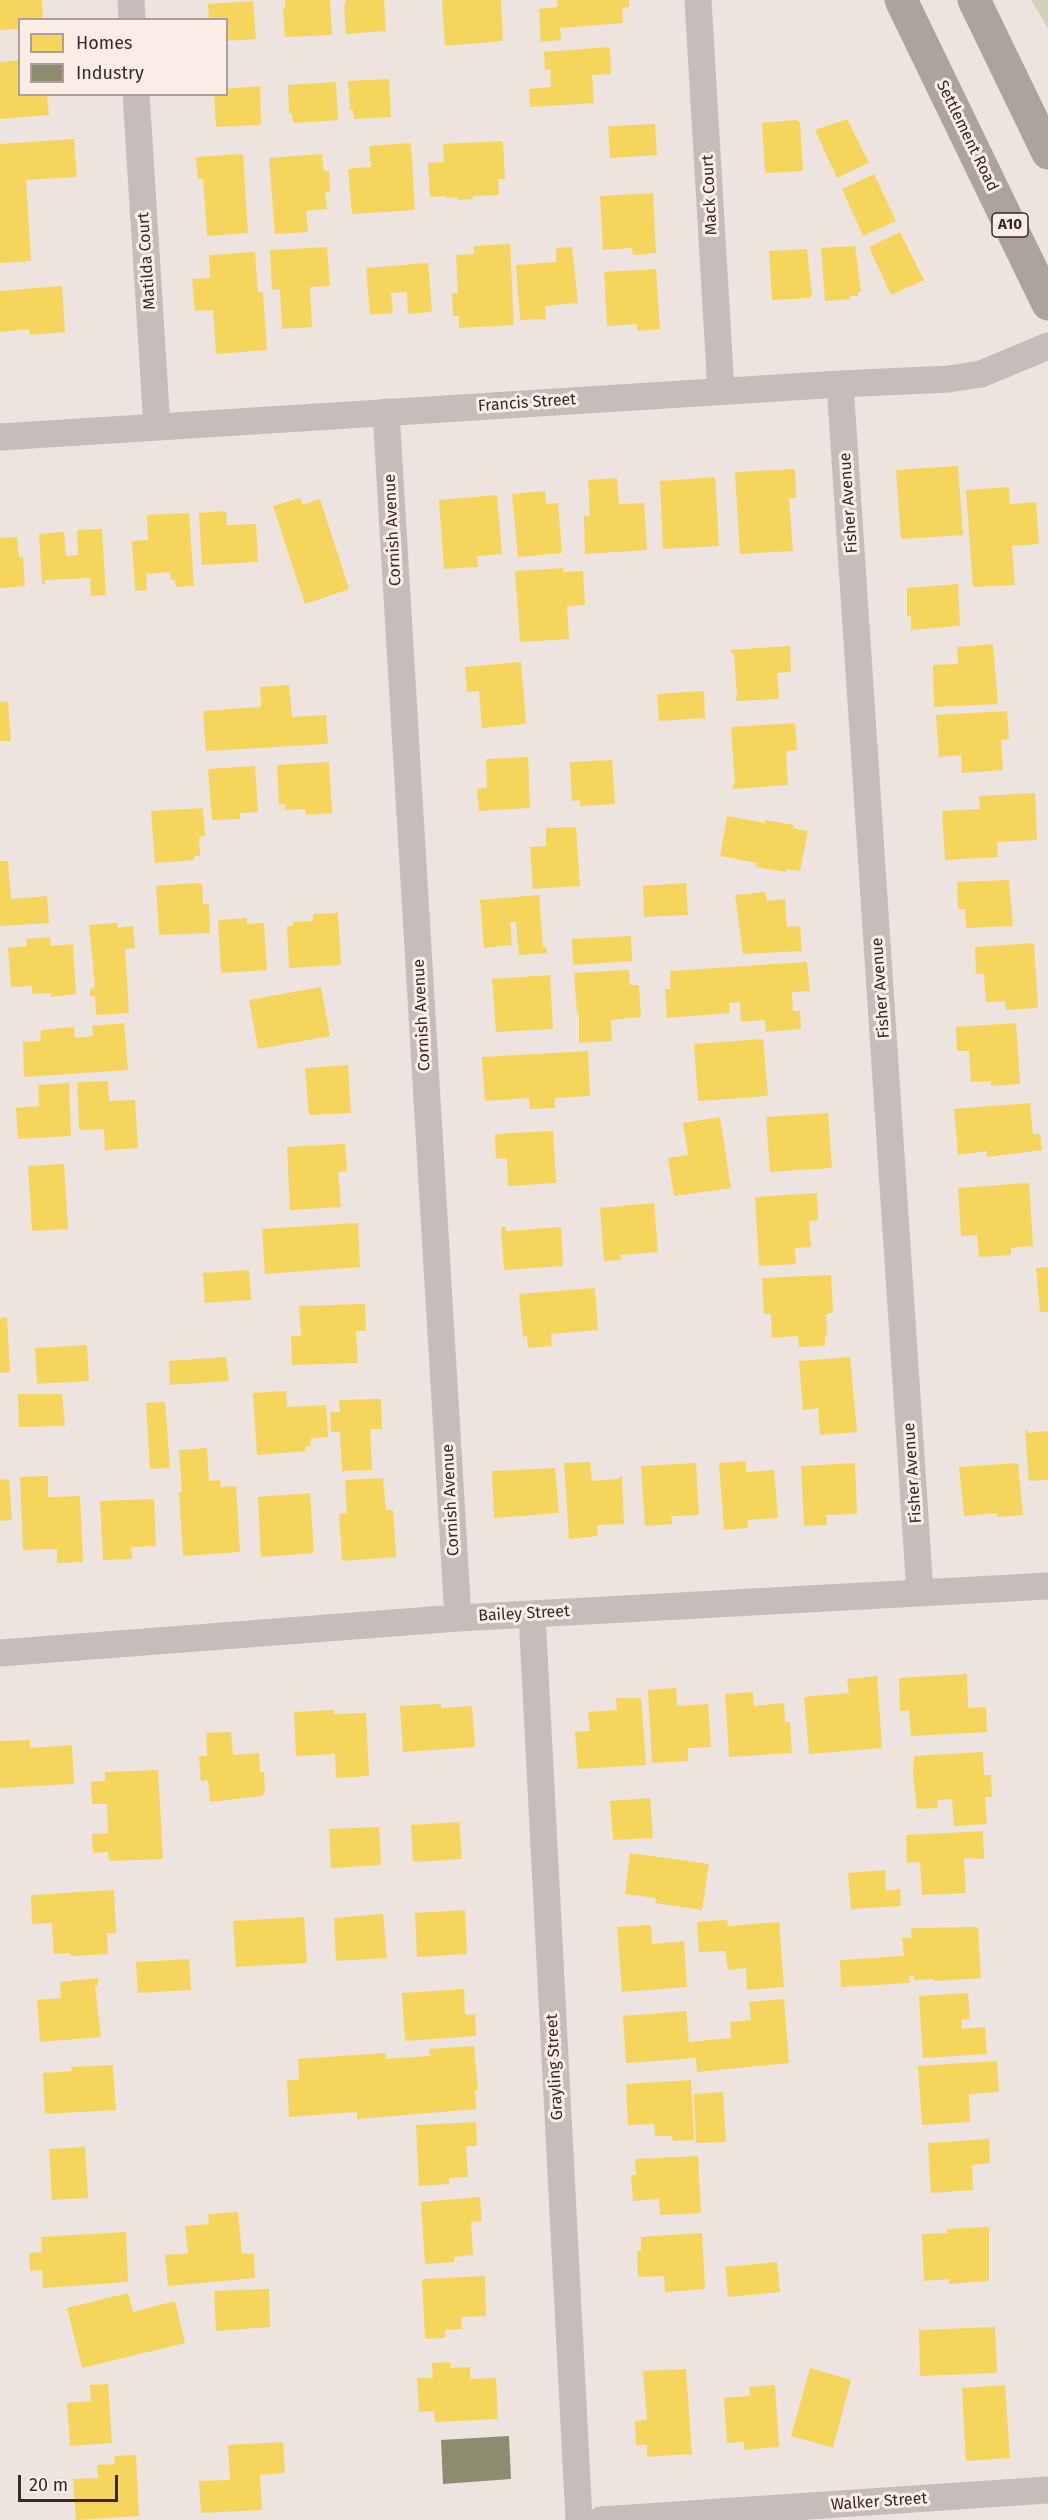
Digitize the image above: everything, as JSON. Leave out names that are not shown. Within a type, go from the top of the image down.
[{"type":"highway","name":"Settlement Road","points":[[901,0],[1048,304]]},
{"type":"highway","points":[[974,0],[1048,153]]},
{"type":"street","points":[[131,0],[132,18]]},
{"type":"street","name":"Mack Court","points":[[698,0],[721,391]]},
{"type":"street","name":"Matilda Court","points":[[136,96],[157,427]]},
{"type":"street","name":"Francis Street","points":[[0,437],[968,377],[996,369],[1048,345]]},
{"type":"street","name":"Fisher Avenue","points":[[840,384],[920,1593]]},
{"type":"street","name":"Cornish Avenue","points":[[386,412],[458,1618]]},
{"type":"street","name":"Bailey Street","points":[[0,1653],[458,1618],[1048,1586]]},
{"type":"street","name":"Grayling Street","points":[[532,1614],[579,2520]]},
{"type":"street","name":"Walker Street","points":[[601,2520],[1048,2490]]},
{"type":"green space","points":[[1031,0],[1048,0],[1048,28]]},
{"type":"building: Homes","points":[[0,0],[42,0],[43,18],[18,18],[18,29],[0,30]]},
{"type":"building: Homes","points":[[285,0],[330,0],[332,35],[285,37],[283,8],[285,8]]},
{"type":"building: Homes","points":[[346,0],[384,0],[386,31],[346,34],[344,5]]},
{"type":"building: Homes","points":[[442,0],[501,0],[503,41],[445,46]]},
{"type":"building: Homes","points":[[557,0],[629,0],[629,7],[622,8],[623,23],[560,28],[561,40],[541,42],[539,9],[558,7]]},
{"type":"building: Homes","points":[[253,1],[256,39],[228,41],[228,18],[209,18],[208,4]]},
{"type":"building: Homes","points":[[610,47],[611,74],[592,75],[594,103],[530,107],[529,89],[551,87],[550,69],[545,70],[544,52]]},
{"type":"building: Homes","points":[[18,60],[18,96],[47,96],[49,115],[0,119],[0,62]]},
{"type":"building: Homes","points":[[389,79],[391,117],[354,119],[353,110],[350,110],[348,81]]},
{"type":"building: Homes","points":[[336,82],[338,120],[293,123],[292,113],[289,114],[288,85]]},
{"type":"building: Homes","points":[[260,86],[261,125],[216,127],[214,96],[228,96],[228,89]]},
{"type":"building: Homes","points":[[847,119],[869,163],[837,178],[815,130]]},
{"type":"building: Homes","points":[[796,120],[800,122],[803,171],[765,173],[762,123]]},
{"type":"building: Homes","points":[[655,124],[657,155],[610,158],[608,126]]},
{"type":"building: Homes","points":[[74,139],[77,177],[26,180],[31,261],[0,263],[0,144]]},
{"type":"building: Homes","points":[[503,141],[505,179],[498,179],[499,195],[473,196],[473,199],[458,200],[458,197],[430,197],[428,163],[444,162],[443,144]]},
{"type":"building: Homes","points":[[411,143],[415,210],[352,214],[348,169],[371,167],[369,146]]},
{"type":"building: Homes","points":[[243,154],[248,233],[207,236],[203,179],[198,179],[196,157]]},
{"type":"building: Homes","points":[[322,154],[324,171],[329,171],[330,192],[325,193],[327,209],[306,211],[308,232],[275,234],[269,158]]},
{"type":"building: Homes","points":[[874,174],[896,221],[863,236],[842,189]]},
{"type":"building: Homes","points":[[653,193],[656,253],[633,255],[632,248],[603,250],[600,196]]},
{"type":"building: Homes","points":[[900,232],[924,280],[891,295],[869,247]]},
{"type":"building: Homes","points":[[510,244],[514,325],[459,328],[459,316],[453,316],[452,293],[458,293],[456,255],[474,254],[474,246]]},
{"type":"building: Homes","points":[[855,246],[861,292],[858,292],[858,296],[850,296],[850,299],[825,301],[821,248]]},
{"type":"building: Homes","points":[[327,247],[330,286],[310,287],[312,327],[282,329],[280,289],[272,290],[270,250]]},
{"type":"building: Homes","points":[[572,247],[578,303],[545,306],[546,319],[520,320],[516,265],[556,262],[556,248]]},
{"type":"building: Homes","points":[[807,249],[812,295],[810,298],[772,300],[769,251]]},
{"type":"building: Homes","points":[[255,252],[258,293],[263,292],[267,350],[216,354],[213,310],[195,311],[192,279],[210,278],[209,255]]},
{"type":"building: Homes","points":[[428,263],[432,312],[408,314],[407,292],[391,293],[393,313],[370,315],[366,268]]},
{"type":"building: Homes","points":[[656,269],[660,329],[637,331],[637,324],[607,326],[604,272]]},
{"type":"building: Homes","points":[[62,286],[65,332],[30,335],[29,329],[0,332],[0,291]]},
{"type":"building: Homes","points":[[958,466],[963,535],[901,539],[896,470]]},
{"type":"building: Homes","points":[[795,469],[796,498],[789,498],[793,551],[740,554],[735,472]]},
{"type":"building: Homes","points":[[715,477],[719,546],[663,549],[660,481]]},
{"type":"building: Homes","points":[[617,478],[619,504],[644,503],[647,550],[585,554],[584,516],[590,516],[588,480]]},
{"type":"building: Homes","points":[[1009,487],[1010,504],[1036,502],[1039,544],[1012,546],[1015,585],[973,587],[966,490]]},
{"type":"building: Homes","points":[[545,491],[546,504],[558,503],[562,553],[518,557],[512,494]]},
{"type":"building: Homes","points":[[497,495],[502,554],[477,556],[478,567],[444,569],[439,500]]},
{"type":"building: Homes","points":[[300,498],[302,505],[320,499],[349,589],[305,604],[273,506]]},
{"type":"building: Homes","points":[[226,511],[227,525],[256,524],[258,562],[202,565],[199,513]]},
{"type":"building: Homes","points":[[189,513],[194,586],[176,587],[175,580],[171,580],[170,572],[146,574],[147,590],[135,591],[132,541],[148,540],[147,515]]},
{"type":"building: Homes","points":[[102,529],[106,595],[91,596],[90,578],[45,580],[45,584],[42,584],[39,534],[64,532],[66,556],[78,555],[77,530]]},
{"type":"building: Homes","points":[[17,537],[19,557],[23,557],[25,586],[0,588],[0,538]]},
{"type":"building: Homes","points":[[563,568],[564,572],[583,571],[585,605],[567,606],[569,639],[520,642],[515,571]]},
{"type":"building: Homes","points":[[958,584],[960,626],[911,630],[911,616],[907,616],[907,588]]},
{"type":"building: Homes","points":[[993,644],[998,704],[934,707],[933,665],[958,664],[957,647]]},
{"type":"building: Homes","points":[[790,646],[791,672],[777,673],[779,699],[735,701],[737,696],[734,655],[730,650]]},
{"type":"building: Homes","points":[[521,662],[526,724],[482,728],[479,691],[467,692],[465,667]]},
{"type":"building: Homes","points":[[289,685],[292,717],[326,715],[328,744],[206,751],[203,711],[261,707],[260,687]]},
{"type":"building: Homes","points":[[704,691],[705,718],[659,721],[657,694]]},
{"type":"building: Homes","points":[[8,701],[11,741],[0,741],[0,702]]},
{"type":"building: Homes","points":[[1007,711],[1009,739],[1001,740],[1003,770],[962,773],[961,755],[939,757],[936,715]]},
{"type":"building: Homes","points":[[795,723],[797,750],[786,751],[788,785],[733,789],[733,784],[735,784],[731,727]]},
{"type":"building: Homes","points":[[528,757],[530,808],[479,811],[477,789],[487,788],[486,759]]},
{"type":"building: Homes","points":[[612,760],[615,804],[580,806],[580,800],[572,801],[570,762]]},
{"type":"building: Homes","points":[[329,762],[332,813],[306,815],[305,809],[285,810],[285,804],[279,805],[277,765]]},
{"type":"building: Homes","points":[[255,766],[258,812],[240,813],[240,819],[212,820],[208,769]]},
{"type":"building: Homes","points":[[1035,793],[1037,840],[997,842],[998,857],[945,860],[942,811],[980,809],[979,796]]},
{"type":"building: Homes","points":[[203,808],[205,836],[199,837],[200,856],[194,856],[194,860],[155,863],[151,811]]},
{"type":"building: Homes","points":[[727,816],[765,823],[765,820],[794,825],[793,828],[808,831],[800,871],[787,869],[786,872],[756,867],[757,863],[720,856]]},
{"type":"building: Homes","points":[[576,827],[580,886],[533,889],[530,847],[546,846],[546,828]]},
{"type":"building: Homes","points":[[0,861],[8,861],[11,899],[47,896],[49,923],[0,926]]},
{"type":"building: Homes","points":[[1009,880],[1013,926],[966,928],[965,909],[958,909],[957,882]]},
{"type":"building: Homes","points":[[686,883],[688,915],[644,917],[643,886]]},
{"type":"building: Homes","points":[[202,884],[203,904],[209,904],[210,933],[159,935],[156,886]]},
{"type":"building: Homes","points":[[765,892],[767,901],[785,899],[787,927],[800,926],[802,951],[743,954],[735,895]]},
{"type":"building: Homes","points":[[539,895],[543,947],[546,947],[547,953],[519,955],[516,922],[510,922],[512,945],[484,948],[480,900]]},
{"type":"building: Homes","points":[[338,913],[341,965],[289,968],[287,926],[293,926],[293,922],[313,921],[313,914]]},
{"type":"building: Homes","points":[[247,918],[247,924],[264,923],[267,970],[221,973],[218,920]]},
{"type":"building: Homes","points":[[117,923],[118,928],[133,926],[135,948],[125,949],[129,1013],[96,1015],[95,996],[90,996],[90,990],[95,987],[89,925]]},
{"type":"building: Homes","points":[[631,936],[632,961],[573,965],[572,939]]},
{"type":"building: Homes","points":[[50,937],[51,946],[73,944],[76,994],[51,997],[51,993],[32,994],[32,986],[11,987],[8,948],[27,946],[26,939]]},
{"type":"building: Homes","points":[[1034,943],[1038,1008],[1006,1010],[1005,1001],[986,1002],[984,974],[976,974],[975,947]]},
{"type":"building: Homes","points":[[807,962],[810,991],[792,992],[793,1011],[800,1011],[801,1029],[766,1032],[765,1020],[741,1022],[740,1002],[729,1003],[730,1013],[667,1018],[665,989],[670,989],[670,971]]},
{"type":"building: Homes","points":[[629,970],[630,985],[639,985],[641,1017],[611,1020],[612,1041],[579,1043],[579,1013],[577,1013],[574,973]]},
{"type":"building: Homes","points":[[550,975],[553,1029],[496,1032],[492,979]]},
{"type":"building: Homes","points":[[321,987],[330,1036],[258,1049],[249,1000]]},
{"type":"building: Homes","points":[[124,1023],[128,1070],[24,1077],[23,1042],[40,1041],[41,1030],[74,1027],[75,1038],[93,1036],[92,1026]]},
{"type":"building: Homes","points":[[1016,1023],[1020,1084],[991,1086],[991,1081],[971,1082],[969,1051],[957,1051],[956,1027]]},
{"type":"building: Homes","points":[[763,1039],[768,1096],[698,1101],[694,1044]]},
{"type":"building: Homes","points":[[588,1051],[590,1096],[555,1098],[555,1108],[530,1109],[529,1098],[485,1101],[482,1057]]},
{"type":"building: Homes","points":[[348,1065],[351,1113],[309,1115],[305,1068]]},
{"type":"building: Homes","points":[[108,1081],[109,1101],[135,1100],[138,1148],[105,1150],[104,1129],[81,1130],[79,1128],[77,1082]]},
{"type":"building: Homes","points":[[69,1083],[71,1136],[18,1139],[16,1108],[39,1106],[38,1085]]},
{"type":"building: Homes","points":[[1030,1103],[1033,1134],[1040,1134],[1042,1150],[987,1157],[987,1151],[958,1155],[954,1109]]},
{"type":"building: Homes","points":[[828,1113],[832,1168],[770,1172],[766,1117]]},
{"type":"building: Homes","points":[[720,1117],[731,1188],[674,1196],[668,1158],[688,1155],[683,1123]]},
{"type":"building: Homes","points":[[553,1131],[556,1183],[508,1186],[507,1158],[496,1159],[495,1134]]},
{"type":"building: Homes","points":[[345,1144],[347,1171],[338,1172],[341,1207],[290,1210],[287,1147]]},
{"type":"building: Homes","points":[[64,1164],[68,1229],[32,1231],[28,1166]]},
{"type":"building: Homes","points":[[1029,1183],[1033,1246],[1011,1248],[1011,1255],[979,1257],[977,1235],[961,1236],[958,1188]]},
{"type":"building: Homes","points":[[817,1193],[818,1220],[809,1221],[811,1247],[795,1248],[796,1264],[759,1266],[755,1197]]},
{"type":"building: Homes","points":[[654,1203],[658,1252],[620,1255],[621,1260],[604,1261],[600,1208]]},
{"type":"building: Homes","points":[[358,1223],[360,1267],[265,1274],[262,1229]]},
{"type":"building: Homes","points":[[501,1227],[506,1227],[506,1231],[561,1227],[563,1266],[504,1270]]},
{"type":"building: Homes","points":[[1048,1267],[1048,1312],[1040,1312],[1036,1268]]},
{"type":"building: Homes","points":[[249,1270],[251,1300],[205,1303],[203,1273]]},
{"type":"building: Homes","points":[[831,1275],[833,1313],[826,1314],[825,1346],[799,1347],[798,1336],[772,1338],[771,1314],[764,1314],[762,1278]]},
{"type":"building: Homes","points":[[595,1288],[598,1330],[551,1334],[552,1346],[528,1348],[527,1336],[523,1337],[519,1294]]},
{"type":"building: Homes","points":[[365,1304],[366,1331],[356,1331],[358,1363],[292,1365],[291,1336],[301,1336],[299,1306]]},
{"type":"building: Homes","points":[[7,1317],[10,1372],[0,1373],[0,1318]]},
{"type":"building: Homes","points":[[87,1345],[89,1381],[37,1384],[35,1348]]},
{"type":"building: Homes","points":[[226,1357],[229,1381],[170,1385],[169,1361]]},
{"type":"building: Homes","points":[[850,1357],[857,1432],[820,1435],[818,1408],[803,1410],[799,1361]]},
{"type":"building: Homes","points":[[286,1391],[287,1407],[326,1405],[328,1437],[311,1438],[311,1446],[305,1447],[306,1451],[257,1455],[253,1393]]},
{"type":"building: Homes","points":[[18,1394],[62,1394],[65,1426],[19,1427]]},
{"type":"building: Homes","points":[[381,1399],[382,1429],[370,1429],[372,1470],[342,1471],[340,1432],[331,1432],[330,1412],[340,1412],[339,1400]]},
{"type":"building: Homes","points":[[165,1402],[170,1468],[150,1469],[146,1403]]},
{"type":"building: Homes","points":[[1028,1430],[1028,1433],[1048,1431],[1048,1480],[1029,1481],[1025,1431]]},
{"type":"building: Homes","points":[[207,1448],[209,1481],[220,1480],[221,1487],[236,1486],[240,1552],[183,1556],[179,1450]]},
{"type":"building: Homes","points":[[746,1461],[746,1472],[774,1470],[778,1518],[747,1520],[748,1528],[724,1530],[719,1463]]},
{"type":"building: Homes","points":[[590,1462],[592,1481],[619,1479],[622,1476],[624,1524],[597,1525],[598,1536],[569,1539],[564,1463]]},
{"type":"building: Homes","points":[[696,1463],[699,1515],[671,1516],[672,1524],[645,1526],[641,1466]]},
{"type":"building: Homes","points":[[855,1463],[857,1514],[826,1515],[827,1525],[804,1526],[801,1466]]},
{"type":"building: Homes","points":[[1018,1463],[1023,1515],[997,1517],[997,1513],[964,1516],[959,1467]]},
{"type":"building: Homes","points":[[555,1468],[559,1513],[494,1518],[492,1471]]},
{"type":"building: Homes","points":[[48,1476],[48,1497],[80,1496],[83,1562],[57,1563],[57,1549],[23,1550],[20,1477]]},
{"type":"building: Homes","points":[[383,1478],[386,1510],[393,1510],[396,1557],[342,1561],[339,1514],[347,1513],[345,1480]]},
{"type":"building: Homes","points":[[9,1479],[12,1520],[0,1521],[0,1480]]},
{"type":"building: Homes","points":[[310,1493],[314,1553],[261,1557],[258,1497]]},
{"type":"building: Homes","points":[[154,1499],[156,1546],[131,1547],[132,1559],[103,1560],[100,1501]]},
{"type":"building: Homes","points":[[967,1674],[968,1708],[986,1707],[987,1732],[911,1736],[909,1710],[900,1711],[899,1678]]},
{"type":"building: Homes","points":[[877,1676],[882,1748],[809,1754],[804,1697],[849,1693],[847,1679]]},
{"type":"building: Homes","points":[[676,1688],[677,1706],[708,1704],[711,1747],[688,1748],[688,1761],[652,1763],[648,1690]]},
{"type":"building: Homes","points":[[753,1692],[754,1706],[784,1703],[785,1722],[790,1722],[792,1753],[729,1757],[725,1694]]},
{"type":"building: Homes","points":[[616,1698],[641,1698],[646,1765],[578,1769],[575,1732],[590,1731],[588,1712],[617,1710]]},
{"type":"building: Homes","points":[[441,1704],[441,1708],[472,1706],[475,1747],[403,1752],[400,1706]]},
{"type":"building: Homes","points":[[334,1710],[334,1714],[366,1713],[369,1776],[336,1778],[335,1754],[296,1756],[294,1712]]},
{"type":"building: Homes","points":[[231,1732],[233,1755],[259,1753],[260,1772],[264,1772],[265,1793],[261,1796],[210,1802],[208,1780],[201,1781],[199,1756],[207,1756],[206,1733]]},
{"type":"building: Homes","points":[[30,1740],[30,1748],[72,1745],[74,1784],[0,1788],[0,1741]]},
{"type":"building: Homes","points":[[983,1752],[984,1775],[991,1775],[992,1797],[985,1797],[987,1824],[954,1826],[952,1799],[937,1800],[938,1808],[917,1809],[913,1774],[914,1756]]},
{"type":"building: Homes","points":[[158,1770],[163,1859],[109,1861],[108,1852],[93,1853],[92,1834],[108,1833],[107,1804],[92,1804],[91,1782],[105,1781],[105,1772]]},
{"type":"building: Homes","points":[[650,1798],[653,1838],[613,1840],[610,1801]]},
{"type":"building: Homes","points":[[459,1822],[462,1859],[413,1862],[411,1825]]},
{"type":"building: Homes","points":[[379,1827],[381,1865],[331,1868],[329,1829]]},
{"type":"building: Homes","points":[[983,1831],[984,1859],[964,1858],[966,1893],[922,1895],[920,1862],[907,1863],[906,1835]]},
{"type":"building: Homes","points":[[630,1853],[709,1864],[702,1910],[655,1903],[656,1898],[625,1894]]},
{"type":"building: Homes","points":[[885,1870],[886,1891],[900,1889],[901,1906],[851,1909],[848,1873]]},
{"type":"building: Homes","points":[[114,1890],[116,1933],[107,1933],[108,1954],[71,1956],[70,1953],[54,1954],[52,1923],[32,1924],[31,1895]]},
{"type":"building: Homes","points":[[465,1910],[467,1954],[417,1957],[415,1913]]},
{"type":"building: Homes","points":[[383,1914],[387,1958],[336,1961],[334,1918]]},
{"type":"building: Homes","points":[[304,1917],[307,1963],[236,1967],[233,1921]]},
{"type":"building: Homes","points":[[727,1920],[728,1926],[779,1922],[784,1987],[747,1990],[746,1968],[728,1970],[725,1951],[699,1952],[697,1922]]},
{"type":"building: Homes","points":[[651,1925],[652,1944],[684,1941],[687,1987],[622,1992],[617,1927]]},
{"type":"building: Homes","points":[[978,1927],[981,1978],[934,1981],[934,1979],[914,1980],[914,1976],[909,1976],[910,1983],[841,1987],[840,1960],[904,1956],[902,1938],[912,1938],[911,1928]]},
{"type":"building: Homes","points":[[189,1959],[191,1990],[138,1993],[136,1962]]},
{"type":"building: Homes","points":[[98,1978],[98,1986],[95,1985],[101,2037],[40,2042],[37,2000],[61,1998],[60,1982]]},
{"type":"building: Homes","points":[[464,1989],[465,2015],[475,2014],[476,2036],[405,2041],[402,1993]]},
{"type":"building: Homes","points":[[968,1993],[970,2019],[961,2020],[962,2029],[985,2027],[987,2054],[923,2058],[919,1996]]},
{"type":"building: Homes","points":[[784,1999],[789,2063],[697,2072],[696,2058],[626,2063],[623,2016],[686,2011],[689,2042],[731,2038],[730,2022],[751,2020],[749,2002]]},
{"type":"building: Homes","points":[[474,2046],[478,2090],[475,2090],[476,2109],[357,2119],[357,2112],[289,2117],[287,2080],[299,2080],[298,2059],[386,2053],[386,2059],[430,2056],[429,2049]]},
{"type":"building: Homes","points":[[997,2061],[999,2092],[969,2094],[970,2122],[922,2125],[918,2066]]},
{"type":"building: Homes","points":[[113,2065],[116,2110],[45,2114],[43,2073],[72,2071],[71,2067]]},
{"type":"building: Homes","points":[[691,2080],[694,2140],[673,2141],[672,2136],[655,2136],[654,2124],[628,2125],[626,2084]]},
{"type":"building: Homes","points":[[723,2092],[726,2142],[696,2143],[694,2094]]},
{"type":"building: Homes","points":[[476,2122],[477,2146],[466,2146],[468,2177],[449,2178],[449,2184],[419,2186],[416,2125]]},
{"type":"building: Homes","points":[[989,2139],[990,2163],[972,2165],[973,2190],[931,2193],[928,2143]]},
{"type":"building: Homes","points":[[85,2147],[88,2198],[52,2200],[49,2149]]},
{"type":"building: Homes","points":[[698,2156],[701,2213],[660,2215],[659,2199],[633,2201],[631,2175],[636,2175],[635,2159]]},
{"type":"building: Homes","points":[[480,2197],[482,2221],[471,2222],[473,2255],[454,2257],[454,2262],[425,2264],[421,2202]]},
{"type":"building: Homes","points":[[238,2212],[242,2254],[254,2253],[255,2278],[168,2286],[165,2255],[188,2253],[185,2226],[209,2224],[208,2214]]},
{"type":"building: Homes","points":[[989,2227],[989,2281],[949,2284],[949,2279],[924,2281],[922,2234],[947,2233],[947,2229]]},
{"type":"building: Homes","points":[[126,2232],[128,2282],[43,2288],[42,2270],[30,2271],[29,2253],[42,2252],[41,2237]]},
{"type":"building: Homes","points":[[702,2233],[705,2289],[665,2292],[664,2276],[638,2277],[637,2251],[641,2251],[641,2237]]},
{"type":"building: Homes","points":[[777,2262],[780,2292],[728,2297],[725,2267]]},
{"type":"building: Homes","points":[[485,2276],[486,2316],[461,2317],[462,2329],[445,2330],[445,2338],[425,2339],[422,2279]]},
{"type":"building: Homes","points":[[269,2289],[270,2327],[216,2331],[214,2291]]},
{"type":"building: Homes","points":[[128,2293],[133,2312],[175,2301],[185,2343],[82,2368],[67,2308]]},
{"type":"building: Homes","points":[[995,2327],[997,2373],[920,2376],[919,2330]]},
{"type":"building: Homes","points":[[451,2362],[451,2368],[470,2367],[470,2379],[496,2378],[498,2419],[435,2422],[434,2411],[419,2412],[417,2378],[433,2378],[432,2363]]},
{"type":"building: Homes","points":[[810,2368],[851,2380],[833,2448],[791,2436]]},
{"type":"building: Homes","points":[[686,2369],[692,2454],[647,2457],[647,2445],[636,2445],[635,2421],[647,2420],[643,2371]]},
{"type":"building: Homes","points":[[108,2384],[112,2443],[70,2446],[67,2403],[91,2401],[90,2385]]},
{"type":"building: Homes","points":[[775,2385],[779,2447],[744,2450],[744,2442],[727,2443],[724,2398],[750,2396],[749,2387]]},
{"type":"building: Homes","points":[[1005,2385],[1010,2458],[966,2461],[962,2388]]},
{"type":"building: Homes","points":[[283,2442],[285,2473],[260,2475],[262,2510],[201,2513],[199,2481],[230,2480],[228,2445]]},
{"type":"building: Homes","points":[[136,2455],[139,2516],[76,2520],[73,2479],[98,2478],[97,2465],[115,2464],[114,2456]]},
{"type":"building: Industry","points":[[509,2436],[511,2479],[443,2484],[441,2440]]}]
